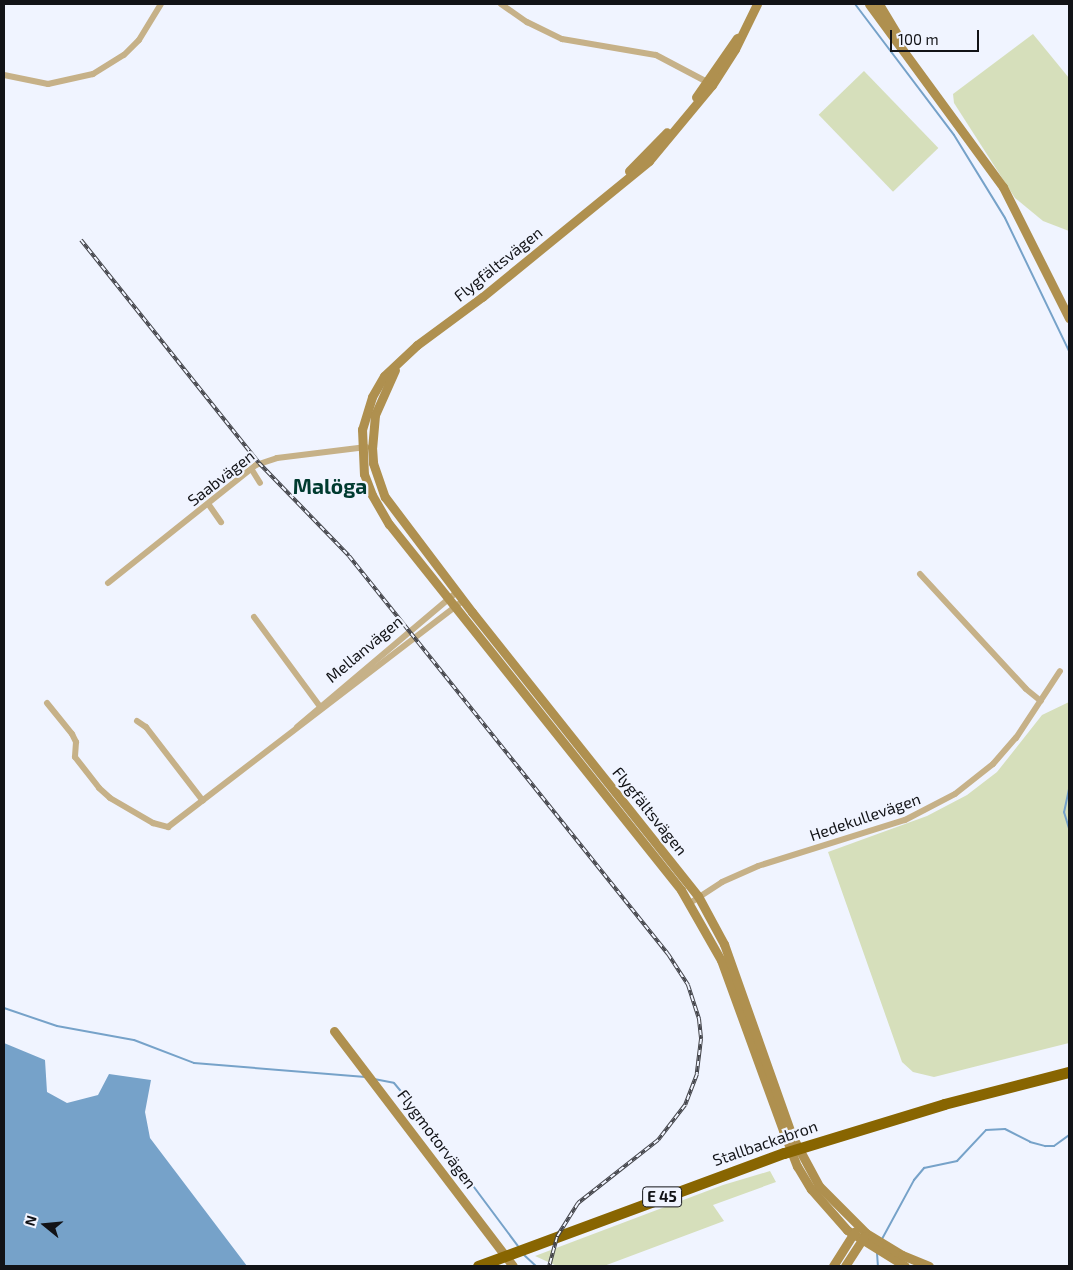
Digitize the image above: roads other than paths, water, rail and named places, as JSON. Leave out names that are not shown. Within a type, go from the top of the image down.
[{"type":"highway","name":"Stallbackabron","points":[[478,1266],[717,1176],[847,1132],[1069,1072]]},
{"type":"street","points":[[4,75],[48,84],[93,74],[129,50],[161,4]]},
{"type":"street","points":[[501,4],[527,22],[562,39],[656,55],[709,84]]},
{"type":"street","name":"Flygfältsvägen","points":[[756,4],[735,49],[649,161],[482,297],[417,345],[398,365],[384,376],[372,397],[362,430],[361,448],[364,474],[381,511],[449,598],[459,604],[698,896],[726,952],[801,1157],[827,1197],[858,1226],[872,1248],[929,1266]]},
{"type":"street","points":[[869,4],[966,133]]},
{"type":"street","points":[[879,4],[1003,187],[1069,318]]},
{"type":"street","name":"Flygfältsvägen","points":[[398,365],[375,416],[372,447],[373,462],[385,497],[457,592],[459,604],[690,903],[730,982],[797,1166],[822,1203],[852,1234],[866,1237],[905,1266]]},
{"type":"street","name":"Saabvägen","points":[[108,583],[209,505],[256,465],[277,458],[372,447]]},
{"type":"street","points":[[252,470],[260,483]]},
{"type":"street","points":[[209,505],[221,522]]},
{"type":"street","points":[[920,574],[1026,689],[1041,701]]},
{"type":"street","name":"Mellanvägen","points":[[47,704],[72,734],[76,742],[75,757],[99,788],[115,802],[165,827],[204,801],[293,732],[457,592]]},
{"type":"street","name":"Mellanvägen","points":[[321,708],[459,604]]},
{"type":"street","points":[[254,618],[321,708]]},
{"type":"street","name":"Hedekullevägen","points":[[690,903],[698,896],[758,866],[905,820],[933,807],[993,764],[1016,738],[1060,671]]},
{"type":"street","points":[[137,721],[152,734],[204,801]]},
{"type":"street","name":"Flygmotorvägen","points":[[334,1031],[368,1072],[513,1266]]},
{"type":"street","points":[[833,1266],[858,1226]]},
{"type":"street","points":[[845,1266],[866,1237]]},
{"type":"water","points":[[4,1043],[45,1060],[47,1092],[67,1103],[98,1095],[109,1074],[151,1080],[145,1112],[150,1138],[247,1266],[4,1266]]},
{"type":"waterway","points":[[855,4],[954,135],[1005,218],[1069,351]]},
{"type":"waterway","points":[[1069,723],[1069,757]]},
{"type":"waterway","points":[[1069,789],[1064,812],[1069,828]]},
{"type":"waterway","points":[[4,1008],[57,1026],[134,1040],[194,1063],[365,1077]]},
{"type":"waterway","points":[[374,1079],[394,1083],[418,1112],[518,1246]]},
{"type":"waterway","points":[[882,1239],[914,1180],[924,1168],[957,1161],[986,1130],[1005,1129],[1030,1142],[1045,1146],[1054,1146],[1069,1135]]},
{"type":"waterway","points":[[877,1253],[878,1266]]},
{"type":"waterway","points":[[523,1254],[536,1266]]},
{"type":"railway","points":[[81,240],[259,463],[349,556],[668,954],[688,985],[699,1019],[701,1039],[697,1074],[685,1105],[658,1140],[578,1203],[557,1237],[549,1266]]},
{"type":"district","name":"Malöga","points":[[330,486]]}]
